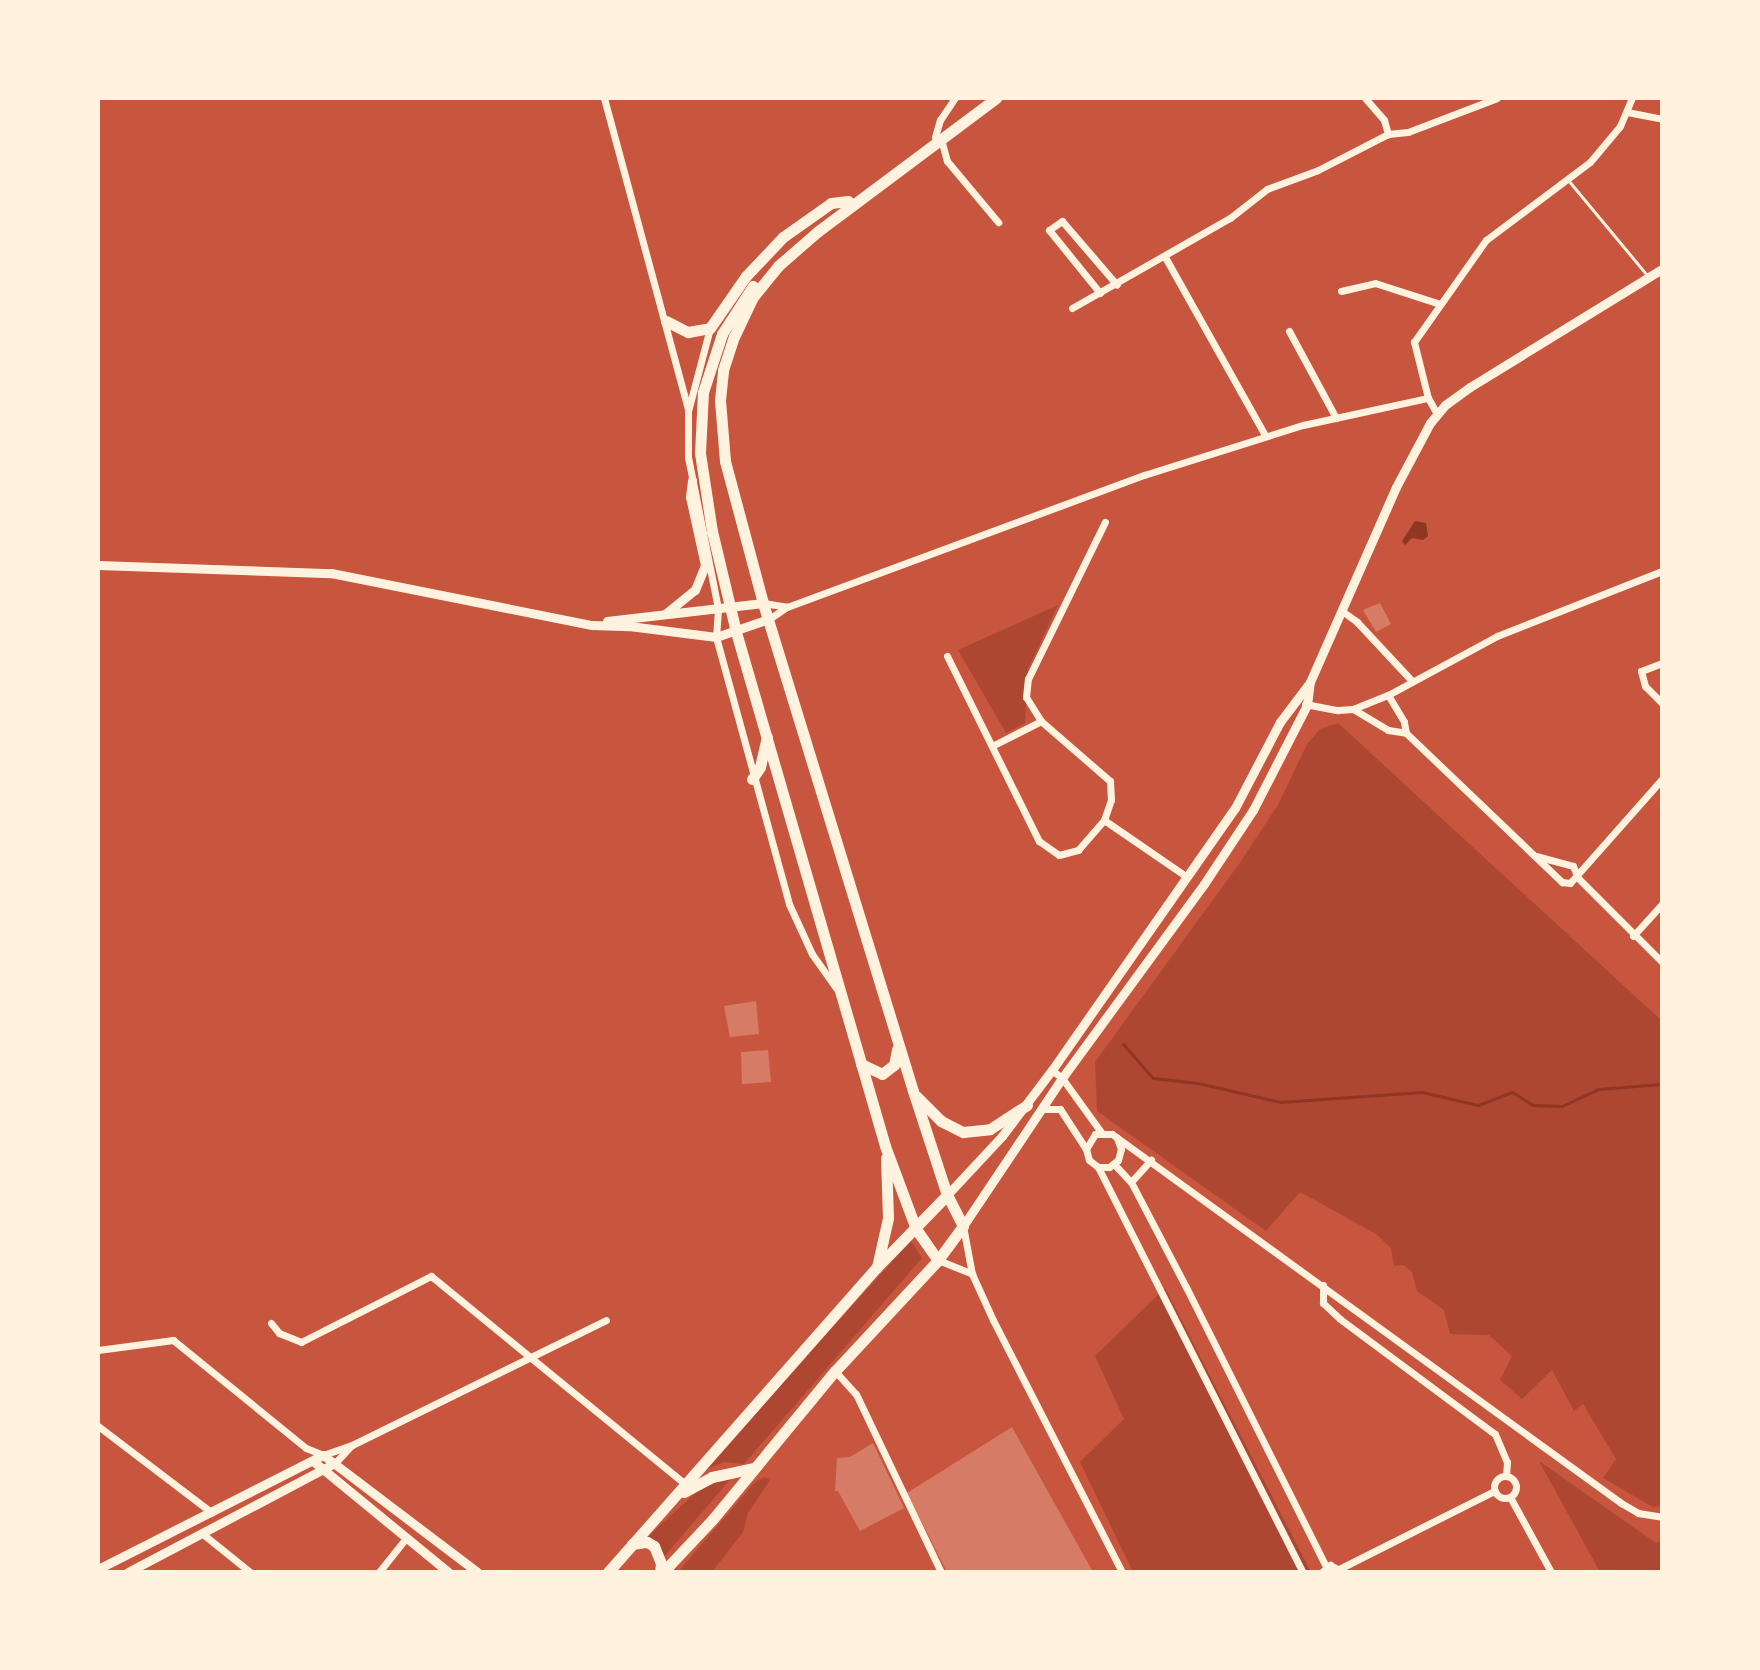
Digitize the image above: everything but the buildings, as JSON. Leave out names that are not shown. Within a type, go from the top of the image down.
[{"type":"main road","points":[[662,1572],[835,1371],[938,1260],[963,1226],[947,1195],[897,1042],[763,603],[720,430],[723,370],[753,297],[778,266],[986,98]]},
{"type":"main road","points":[[938,1260],[916,1229],[885,1146],[768,733],[736,632],[724,608],[703,483],[700,423],[703,392],[722,334],[746,295],[774,260],[848,201],[996,98]]},
{"type":"main road","points":[[666,321],[688,332],[710,328],[746,276],[783,237],[831,203],[848,201]]},
{"type":"main road","points":[[752,779],[760,767],[768,733]]},
{"type":"main road","points":[[861,1064],[882,1074],[890,1070],[896,1059],[897,1042]]},
{"type":"main road","points":[[913,1091],[941,1121],[963,1132],[990,1129],[1027,1105]]},
{"type":"main road","points":[[876,1268],[888,1218],[885,1146]]},
{"type":"main road","points":[[609,1570],[876,1268],[947,1195]]},
{"type":"main road","points":[[665,1506],[712,1477],[754,1468]]},
{"type":"main road","points":[[632,1544],[647,1542],[654,1546],[662,1572]]},
{"type":"street","points":[[604,98],[688,411],[690,497],[705,565],[695,590],[665,614]]},
{"type":"street","points":[[955,98],[940,120],[938,138],[947,161],[998,222]]},
{"type":"street","points":[[1365,98],[1384,120],[1388,134]]},
{"type":"street","points":[[1072,308],[1230,218],[1267,189],[1318,170],[1388,134],[1408,132],[1479,100],[1497,98]]},
{"type":"street","points":[[1437,414],[1428,398],[1414,342],[1486,240],[1568,180],[1598,153],[1627,112],[1632,98]]},
{"type":"street","points":[[1627,112],[1662,119]]},
{"type":"street","points":[[1100,293],[1049,230],[1062,221],[1117,285]]},
{"type":"street","points":[[1165,257],[1265,435]]},
{"type":"street","points":[[947,1195],[1027,1105],[1235,808],[1280,722],[1310,682],[1396,487],[1437,414],[1470,387],[1662,269]]},
{"type":"street","points":[[1341,291],[1375,283],[1440,304]]},
{"type":"street","points":[[688,411],[710,328]]},
{"type":"street","points":[[1289,331],[1336,418]]},
{"type":"street","points":[[98,565],[331,573],[592,625],[629,626],[716,637],[769,619],[787,607],[1144,475],[1265,435],[1428,398]]},
{"type":"street","points":[[692,480],[724,608],[716,637],[752,779],[789,904],[812,954],[840,993]]},
{"type":"street","points":[[947,656],[1039,841],[1049,851],[1071,855],[1104,820],[1111,800],[1110,781],[1041,721],[1026,697],[1028,679],[1105,522]]},
{"type":"street","points":[[1296,700],[1337,710],[1353,709],[1388,695],[1497,636],[1662,571]]},
{"type":"street","points":[[592,625],[619,617],[763,603],[787,607]]},
{"type":"street","points":[[1342,611],[1357,622],[1412,681]]},
{"type":"street","points":[[1662,663],[1641,671],[1645,686],[1662,703]]},
{"type":"street","points":[[1122,1572],[972,1274],[963,1226],[1062,1078],[1204,884],[1253,810],[1307,705],[1310,682]]},
{"type":"street","points":[[1388,695],[1404,722],[1406,733]]},
{"type":"street","points":[[1353,709],[1388,730],[1406,733],[1562,882],[1570,883],[1578,878],[1662,779]]},
{"type":"street","points":[[992,746],[1041,721]]},
{"type":"street","points":[[1104,820],[1187,877]]},
{"type":"street","points":[[1534,855],[1573,866],[1578,878],[1662,962]]},
{"type":"street","points":[[1633,936],[1662,904]]},
{"type":"street","points":[[1052,1070],[1062,1078],[1101,1132],[1117,1138],[1151,1160],[1621,1503],[1638,1513],[1662,1517]]},
{"type":"street","points":[[1041,1109],[1060,1109],[1086,1149],[1089,1160],[1098,1167],[1303,1572]]},
{"type":"street","points":[[1086,1149],[1091,1138],[1101,1132]]},
{"type":"street","points":[[1116,1162],[1121,1149],[1117,1138]]},
{"type":"street","points":[[1098,1167],[1139,1153]]},
{"type":"street","points":[[1131,1182],[1151,1160]]},
{"type":"street","points":[[1116,1162],[1131,1182],[1259,1428],[1324,1569],[1340,1570],[1494,1491]]},
{"type":"street","points":[[938,1260],[972,1274]]},
{"type":"street","points":[[271,1323],[279,1333],[301,1342],[431,1276],[534,1357],[685,1484]]},
{"type":"street","points":[[1323,1285],[1323,1303],[1340,1319],[1495,1434],[1507,1462],[1506,1475]]},
{"type":"street","points":[[102,1567],[323,1455],[352,1445],[606,1320]]},
{"type":"street","points":[[98,1350],[173,1340],[306,1448],[335,1463],[477,1572]]},
{"type":"street","points":[[835,1371],[856,1394],[941,1572]]},
{"type":"street","points":[[98,1426],[212,1513]]},
{"type":"street","points":[[128,1572],[323,1472],[352,1445]]},
{"type":"street","points":[[306,1448],[323,1472],[448,1572]]},
{"type":"street","points":[[1494,1491],[1496,1480],[1506,1475]]},
{"type":"street","points":[[1494,1491],[1503,1498],[1510,1497],[1517,1488],[1516,1482],[1506,1475]]},
{"type":"street","points":[[1510,1497],[1551,1572]]},
{"type":"street","points":[[204,1535],[250,1572]]},
{"type":"street","points":[[379,1572],[406,1538]]},
{"type":"street","points":[[429,1557],[441,1543]]},
{"type":"lane","points":[[1568,180],[1649,277]]},
{"type":"shaded area","points":[[1415,521],[1426,523],[1428,536],[1423,540],[1412,538],[1405,545],[1402,541]]},
{"type":"shaded area","points":[[1058,605],[1028,669],[1025,723],[1006,733],[958,650]]},
{"type":"shaded area","points":[[1338,723],[1662,1021],[1662,1506],[1653,1507],[1603,1478],[1616,1459],[1583,1404],[1574,1411],[1552,1370],[1522,1399],[1500,1380],[1512,1356],[1489,1335],[1450,1334],[1444,1310],[1417,1291],[1412,1272],[1403,1265],[1394,1266],[1391,1248],[1376,1234],[1300,1192],[1266,1231],[1097,1111],[1095,1062],[1239,864],[1278,805],[1307,744],[1320,729]]},
{"type":"shaded area","points":[[911,1241],[922,1258],[744,1464],[724,1462],[702,1471]]},
{"type":"shaded area","points":[[1165,1288],[1311,1572],[1133,1572],[1080,1462],[1124,1419],[1095,1356]]},
{"type":"shaded area","points":[[1539,1461],[1656,1543],[1662,1540],[1662,1572],[1600,1572]]},
{"type":"shaded area","points":[[734,1475],[664,1557],[658,1545],[645,1539],[700,1489],[718,1477]]},
{"type":"shaded area","points":[[765,1477],[770,1480],[748,1513],[743,1532],[712,1572],[678,1572],[755,1482]]},
{"type":"waterway","points":[[1123,1044],[1153,1078],[1198,1083],[1280,1102],[1422,1092],[1478,1105],[1512,1092],[1533,1105],[1562,1106],[1598,1089],[1662,1084]]}]
